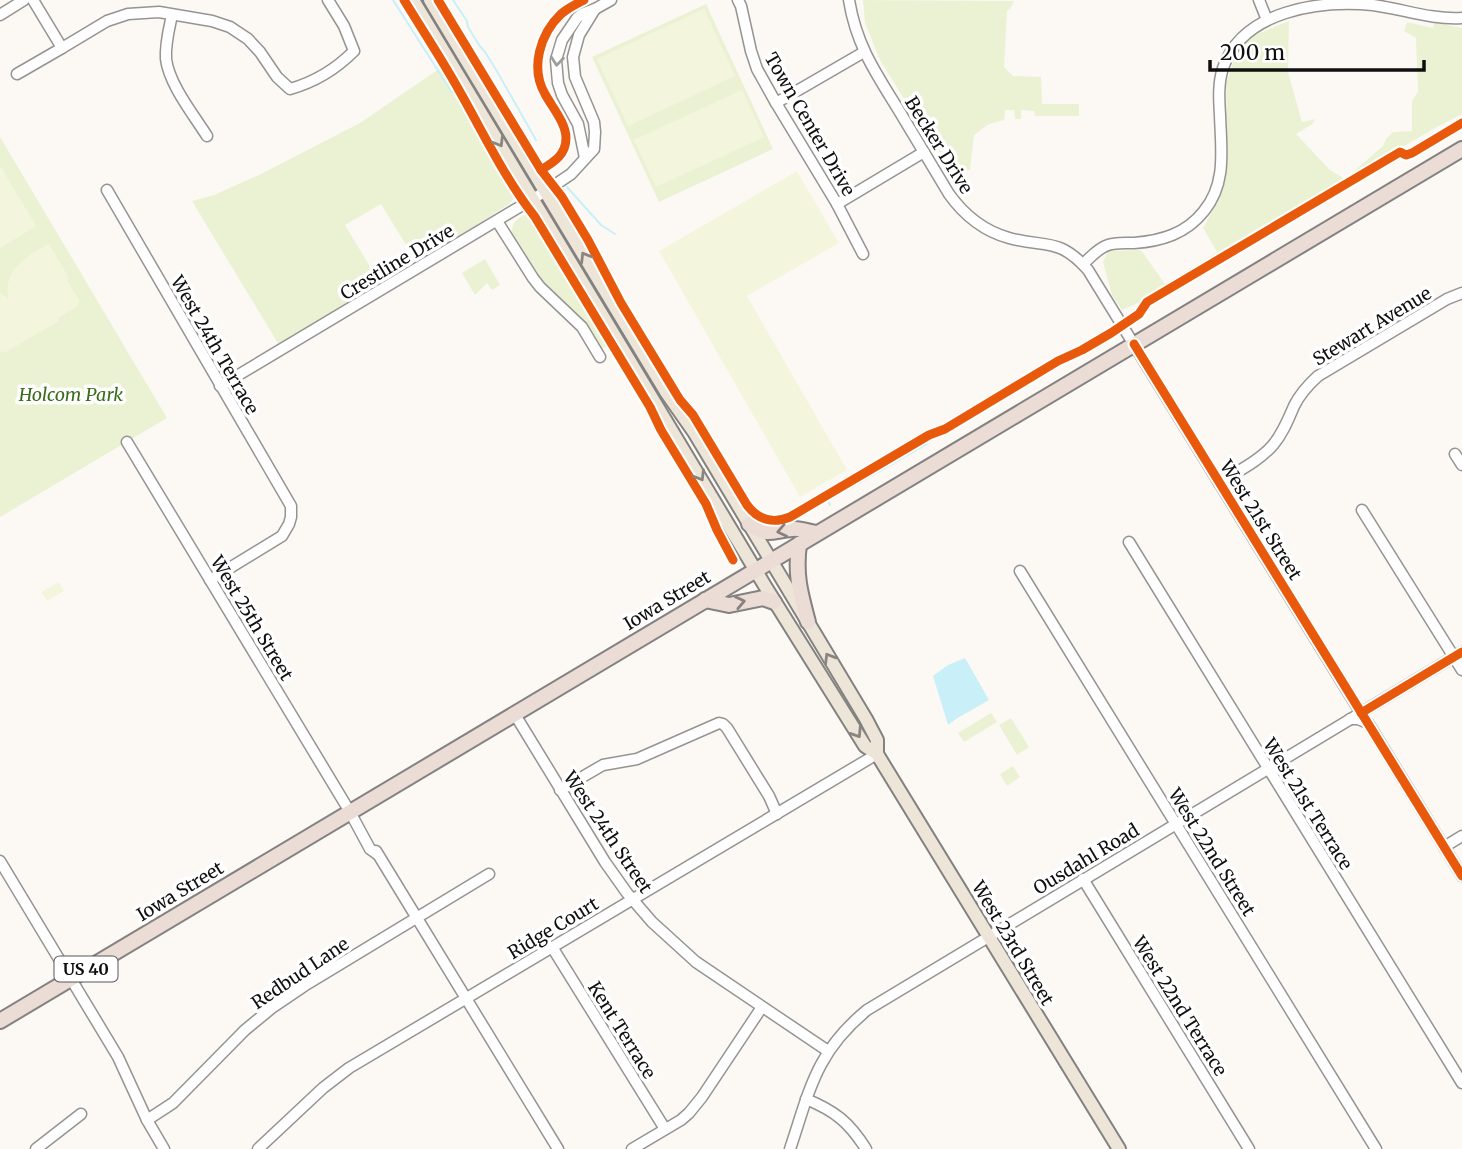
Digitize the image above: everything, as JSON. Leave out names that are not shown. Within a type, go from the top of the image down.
[{"type":"highway","name":"Iowa Street","points":[[0,1021],[1462,149]]},
{"type":"highway","points":[[749,524],[768,534],[794,528],[816,533]]},
{"type":"highway","points":[[799,544],[796,565],[808,622]]},
{"type":"highway","points":[[705,600],[729,605],[763,598],[775,602]]},
{"type":"main road","name":"West 23rd Street","points":[[413,0],[755,570],[865,746],[877,754],[1119,1149]]},
{"type":"main road","name":"West 23rd Street","points":[[430,0],[808,622],[877,740],[877,754]]},
{"type":"street","points":[[0,15],[24,0]]},
{"type":"street","points":[[33,0],[62,48]]},
{"type":"street","points":[[17,74],[107,21],[118,16],[149,12],[223,24],[239,32],[254,44],[277,77],[290,89],[310,83],[331,71],[354,51],[344,26],[328,0]]},
{"type":"street","points":[[585,158],[578,124],[558,83],[556,60],[568,29],[582,14],[611,0]]},
{"type":"street","name":"Becker Drive","points":[[849,0],[864,52],[955,203],[984,228],[1010,238],[1043,243],[1070,253],[1083,264],[1093,278],[1134,344]]},
{"type":"street","points":[[1259,0],[1267,20]]},
{"type":"street","name":"Town Center Drive","points":[[740,2],[757,69],[837,204],[863,254]]},
{"type":"street","points":[[1083,264],[1107,245],[1150,241],[1176,234],[1205,210],[1218,187],[1222,165],[1219,88],[1223,69],[1238,40],[1253,27],[1267,20],[1314,7],[1343,4],[1375,5],[1437,18],[1462,18]]},
{"type":"street","name":"Crestline Drive","points":[[220,386],[571,174],[594,149],[594,122],[575,77],[573,57],[579,35],[595,9]]},
{"type":"street","points":[[172,15],[166,48],[167,65],[174,83],[207,136]]},
{"type":"street","points":[[776,103],[864,52]]},
{"type":"street","points":[[837,204],[924,152]]},
{"type":"street","name":"West 24th Terrace","points":[[107,190],[289,501],[291,517],[287,530],[279,539],[211,580]]},
{"type":"street","points":[[497,221],[533,278],[582,327],[600,357]]},
{"type":"street","name":"Stewart Avenue","points":[[1219,483],[1258,459],[1272,446],[1299,398],[1318,376],[1447,299],[1462,293]]},
{"type":"street","name":"West 21st Street","points":[[1134,344],[1219,483],[1366,710]]},
{"type":"street","name":"West 25th Street","points":[[127,442],[350,812],[374,846],[558,1149]]},
{"type":"street","points":[[1455,454],[1462,465]]},
{"type":"street","points":[[1362,510],[1458,655],[1462,670]]},
{"type":"street","name":"West 21st Terrace","points":[[1129,542],[1462,1083]]},
{"type":"street","name":"West 22nd Street","points":[[1020,571],[1376,1149]]},
{"type":"street","name":"Ousdahl Road","points":[[790,1149],[806,1099],[828,1051],[845,1030],[867,1010],[1458,655]]},
{"type":"street","points":[[1366,710],[1368,723],[1462,876]]},
{"type":"street","name":"West 24th Street","points":[[514,713],[605,862],[652,922],[710,973],[828,1051]]},
{"type":"street","points":[[1350,719],[1368,723]]},
{"type":"street","points":[[560,790],[603,765],[637,758],[719,723],[727,728],[769,796],[777,814]]},
{"type":"street","name":"Ridge Court","points":[[258,1149],[340,1074],[877,754]]},
{"type":"street","points":[[1444,847],[1462,836]]},
{"type":"street","points":[[0,861],[118,1057],[147,1120],[164,1149]]},
{"type":"street","name":"Redbud Lane","points":[[147,1120],[173,1103],[245,1030],[273,1007],[489,874]]},
{"type":"street","name":"West 22nd Terrace","points":[[1083,879],[1250,1149]]},
{"type":"street","name":"Kent Terrace","points":[[552,947],[665,1129]]},
{"type":"street","points":[[632,1149],[681,1120],[694,1107],[762,1007]]},
{"type":"street","points":[[806,1099],[841,1118],[851,1127],[866,1149]]},
{"type":"street","points":[[36,1149],[81,1114]]},
{"type":"green space","points":[[863,0],[1014,1],[1007,11],[1004,67],[1013,76],[1041,77],[1042,104],[1079,104],[1079,116],[1035,116],[1034,111],[1021,110],[1021,119],[1015,119],[1014,110],[1005,110],[1004,120],[989,124],[974,135],[970,170],[962,170],[962,193],[880,60],[865,23]]},
{"type":"green space","points":[[706,4],[773,149],[659,202],[592,57]]},
{"type":"green space","points":[[704,9],[735,76],[628,126],[597,59]]},
{"type":"green space","points":[[1289,21],[1288,72],[1302,122],[1316,119],[1296,134],[1330,170],[1345,179],[1383,146],[1393,132],[1412,131],[1412,101],[1418,92],[1416,38],[1404,31],[1407,22],[1433,28],[1434,22],[1462,28],[1462,114],[1147,299],[1122,310],[1112,295],[1103,262],[1108,251],[1141,250],[1165,284],[1217,252],[1203,228],[1220,197],[1227,158],[1226,84],[1236,54],[1252,36]]},
{"type":"green space","points":[[446,64],[515,185],[514,198],[509,204],[417,263],[381,204],[345,225],[381,285],[279,345],[192,201],[214,195],[259,175],[360,123]]},
{"type":"green space","points":[[742,90],[764,137],[656,187],[634,140]]},
{"type":"green space","name":"Holcom Park","points":[[0,137],[167,418],[0,517]]},
{"type":"green space","points":[[0,166],[36,226],[0,248]]},
{"type":"green space","points":[[797,171],[839,243],[747,296],[847,470],[800,497],[659,251]]},
{"type":"green space","points":[[525,215],[538,218],[614,342],[601,349],[579,318],[537,276],[512,234],[515,222]]},
{"type":"green space","points":[[49,244],[69,278],[67,280],[79,300],[78,306],[58,318],[59,321],[0,353],[0,293],[9,299],[8,289],[12,273],[32,253]]},
{"type":"green space","points":[[485,259],[500,285],[492,290],[487,283],[475,295],[462,273]]},
{"type":"green space","points":[[59,582],[64,591],[47,601],[41,592]]},
{"type":"green space","points":[[991,713],[997,722],[964,742],[958,733]]},
{"type":"green space","points":[[1011,718],[1029,747],[1017,755],[999,725]]},
{"type":"green space","points":[[1013,766],[1020,777],[1007,786],[1000,774]]},
{"type":"water","points":[[965,658],[989,700],[948,725],[933,676],[948,665]]},
{"type":"waterway","points":[[393,0],[464,111]]},
{"type":"waterway","points":[[453,0],[536,140]]},
{"type":"waterway","points":[[567,187],[601,225],[615,234]]},
{"type":"waterway","points":[[830,505],[828,501],[927,444]]},
{"type":"cycle path","points":[[404,0],[504,171],[535,217],[650,407],[706,504],[733,560]]},
{"type":"cycle path","points":[[438,0],[541,170],[562,197],[621,303],[747,505],[756,514],[772,520],[790,517],[929,435],[945,429],[1058,361],[1111,333],[1139,314],[1147,302],[1400,152],[1406,155],[1412,153],[1462,123]]},
{"type":"cycle path","points":[[541,170],[562,153],[566,138],[561,121],[541,84],[538,73],[540,52],[554,22],[572,6],[584,0]]},
{"type":"cycle path","points":[[1134,344],[1462,876]]},
{"type":"cycle path","points":[[1361,713],[1462,652]]}]
